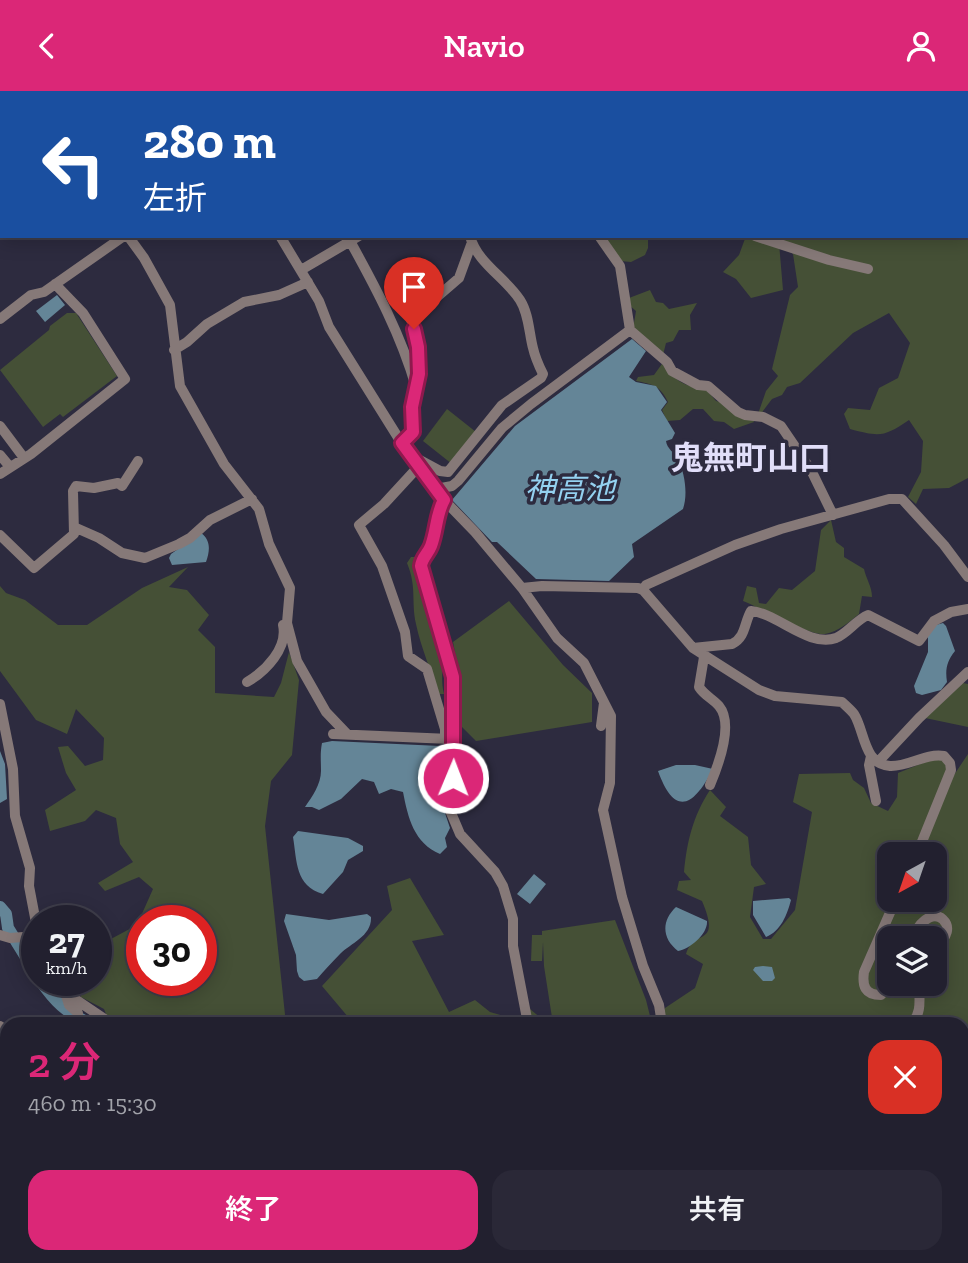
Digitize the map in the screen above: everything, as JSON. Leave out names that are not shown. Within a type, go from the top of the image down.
[{"type":"street","points":[[0,319],[32,295],[44,292],[123,238]]},
{"type":"street","points":[[128,238],[144,258],[170,306],[180,386],[224,464],[259,509],[269,544],[290,588],[286,613],[282,620],[285,633],[277,654],[270,664],[247,682]]},
{"type":"street","points":[[281,238],[319,301],[329,327],[402,443],[444,500],[522,588],[557,638],[584,663],[611,716],[610,783],[603,810],[622,897],[661,1017]]},
{"type":"street","points":[[600,238],[620,266],[630,330],[667,362],[672,371],[698,385],[708,386],[738,412],[763,417],[781,426],[810,470],[833,515]]},
{"type":"street","points":[[761,238],[829,260],[868,269]]},
{"type":"street","points":[[301,270],[355,239],[406,354],[416,389]]},
{"type":"street","points":[[402,443],[413,432],[412,407],[419,374],[418,347],[409,311],[430,303],[459,278],[470,240]]},
{"type":"street","points":[[411,455],[440,471],[448,472],[502,405],[541,378],[525,310],[520,300],[495,275],[470,240]]},
{"type":"street","points":[[174,350],[206,324],[244,302],[279,295],[308,282]]},
{"type":"street","points":[[0,455],[5,471],[125,379],[83,313],[55,284]]},
{"type":"street","points":[[436,489],[452,486],[502,428],[630,330]]},
{"type":"street","points":[[0,425],[24,458]]},
{"type":"street","points":[[0,535],[34,568],[74,534],[73,491],[76,486],[122,486],[138,461]]},
{"type":"street","points":[[419,466],[384,504],[359,525],[385,575],[405,632],[408,656],[427,669],[454,756],[449,808],[460,834],[495,872],[503,886],[513,919],[513,946],[527,1017]]},
{"type":"street","points":[[74,527],[99,538],[122,553],[145,558],[190,538],[210,520],[253,499]]},
{"type":"street","points":[[643,590],[646,585],[735,545],[781,529],[889,499],[902,499],[944,545],[968,577]]},
{"type":"street","points":[[444,500],[438,510],[430,548],[422,558],[421,566],[453,677],[449,739]]},
{"type":"street","points":[[522,588],[638,588],[643,590],[693,648],[759,690],[775,696],[842,702],[854,714],[874,759],[890,766],[924,757],[944,756],[950,763],[949,778],[922,842]]},
{"type":"street","points":[[693,648],[732,644],[737,641],[744,634],[751,611],[758,611],[793,629],[827,639],[837,637],[868,615],[919,641],[934,621],[968,609]]},
{"type":"street","points":[[286,613],[298,661],[326,712],[347,734]]},
{"type":"street","points":[[704,657],[699,687],[719,706],[726,721],[718,765],[710,785]]},
{"type":"street","points":[[876,801],[869,765],[968,672]]},
{"type":"street","points":[[601,726],[604,703]]},
{"type":"street","points":[[0,704],[3,737],[13,769],[15,816],[30,868],[29,887],[33,905]]},
{"type":"street","points":[[333,734],[449,739]]},
{"type":"street","points":[[919,926],[929,915],[940,917],[947,923],[947,934]]},
{"type":"street","points":[[877,942],[862,982],[866,990],[877,995]]},
{"type":"street","points":[[66,996],[77,1017]]},
{"type":"street","points":[[71,996],[102,1017]]},
{"type":"street","points":[[917,1017],[919,996]]},
{"type":"green space","points":[[603,238],[648,238],[645,255],[631,262],[620,261]]},
{"type":"green space","points":[[745,238],[968,238],[968,478],[949,488],[923,489],[916,504],[908,497],[921,472],[923,441],[909,420],[881,434],[850,429],[844,414],[848,408],[870,410],[879,388],[898,378],[910,343],[889,313],[853,333],[800,383],[787,387],[782,395],[772,399],[760,415],[758,414],[766,391],[778,376],[772,369],[790,295],[798,287],[793,254],[779,243],[783,290],[751,298],[736,279],[723,272],[739,255]]},
{"type":"green space","points":[[650,290],[656,302],[663,303],[669,309],[697,303],[690,315],[691,330],[679,330],[673,341],[666,343],[663,355],[633,329],[636,311],[629,305],[629,298]]},
{"type":"green space","points":[[67,313],[76,313],[117,376],[63,417],[60,414],[43,427],[0,370]]},
{"type":"green space","points":[[664,361],[680,381],[690,386],[704,387],[716,401],[753,419],[754,422],[734,429],[724,422],[714,421],[703,409],[693,409],[680,420],[667,421],[662,410],[668,402],[662,392],[651,385],[636,381],[638,377],[654,375]]},
{"type":"green space","points":[[447,409],[476,432],[452,464],[423,441]]},
{"type":"green space","points":[[831,520],[836,542],[844,548],[844,557],[864,569],[871,589],[872,597],[862,596],[859,614],[835,631],[825,634],[797,626],[743,601],[747,586],[756,588],[759,603],[766,604],[779,588],[792,590],[815,571],[821,530]]},
{"type":"green space","points":[[411,557],[418,557],[442,654],[444,694],[438,694],[418,633],[412,579],[407,563]]},
{"type":"green space","points":[[188,567],[169,587],[187,590],[209,615],[198,630],[215,647],[215,693],[274,697],[281,683],[289,652],[299,680],[292,755],[271,781],[265,826],[285,1017],[107,1017],[104,1009],[81,997],[112,996],[112,938],[126,931],[126,996],[217,996],[217,905],[146,905],[153,889],[139,877],[105,891],[98,883],[133,862],[120,844],[116,818],[96,810],[85,821],[50,831],[45,810],[76,790],[66,773],[58,747],[68,746],[85,766],[103,760],[104,738],[76,709],[67,734],[36,720],[0,671],[0,586],[6,593],[25,600],[58,625],[87,625],[142,588]]},
{"type":"green space","points":[[509,601],[563,665],[592,693],[592,722],[476,741],[460,725],[461,687],[453,642]]},
{"type":"green space","points":[[963,683],[968,684],[968,727],[925,718]]},
{"type":"green space","points":[[968,754],[968,1017],[661,1017],[665,1008],[695,988],[703,964],[686,954],[694,941],[708,932],[709,925],[702,901],[677,890],[679,881],[691,880],[684,872],[689,839],[699,809],[710,790],[726,807],[720,816],[748,837],[751,865],[766,884],[754,887],[750,917],[763,939],[771,939],[795,910],[812,812],[793,802],[799,774],[850,773],[853,780],[864,788],[871,803],[888,811],[897,797],[898,773],[930,760],[944,760],[954,775]]},
{"type":"green space","points":[[410,878],[444,935],[412,941],[449,1012],[475,1000],[490,1012],[508,1017],[348,1017],[322,986],[392,910],[387,886]]},
{"type":"green space","points":[[615,920],[650,1017],[552,1017],[543,942],[542,961],[531,961],[532,935],[542,935],[542,931]]},
{"type":"green space","points":[[530,1009],[540,1017],[525,1017]]},
{"type":"water","points":[[57,295],[65,305],[45,322],[36,311]]},
{"type":"water","name":"神高池","points":[[632,339],[646,351],[629,377],[636,382],[656,386],[667,402],[661,410],[675,433],[672,439],[666,441],[678,459],[682,471],[685,484],[683,509],[632,544],[634,557],[609,581],[536,579],[497,542],[492,542],[452,500],[515,426]]},
{"type":"water","points":[[201,533],[209,546],[206,562],[172,565],[169,558],[171,554]]},
{"type":"water","points":[[943,623],[955,651],[947,665],[947,682],[941,690],[922,695],[916,693],[914,686],[928,652],[928,636],[936,625]]},
{"type":"water","points":[[332,741],[446,748],[448,760],[443,807],[450,828],[445,838],[447,847],[440,854],[424,843],[410,820],[403,792],[391,789],[379,794],[374,782],[362,779],[341,799],[319,810],[305,807],[319,781],[322,743]]},
{"type":"water","points":[[0,751],[5,764],[7,799],[0,803]]},
{"type":"water","points":[[676,765],[713,769],[699,792],[685,801],[678,801],[664,786],[658,771]]},
{"type":"water","points":[[298,831],[348,838],[363,846],[363,851],[348,860],[343,872],[323,894],[302,879],[293,837]]},
{"type":"water","points":[[534,874],[546,884],[530,904],[517,894]]},
{"type":"water","points":[[791,900],[783,922],[776,931],[766,937],[753,915],[753,901]]},
{"type":"water","points":[[676,907],[707,921],[705,931],[697,940],[678,951],[669,941],[665,930],[668,918]]},
{"type":"water","points":[[286,914],[329,920],[367,914],[371,917],[368,929],[360,939],[340,954],[317,979],[304,981],[297,971],[296,955],[284,921]]},
{"type":"water","points":[[763,966],[772,967],[775,978],[772,981],[763,981],[753,970]]},
{"type":"waterway","points":[[0,907],[6,914],[8,928],[21,949]]},
{"type":"waterway","points":[[52,996],[78,1017]]},
{"type":"district","name":"鬼無町山口","points":[[751,458]]},
{"type":"route","points":[[414,329],[419,374],[412,407],[413,432],[402,443],[444,500],[438,510],[430,548],[422,558],[421,566],[453,677],[453,778]]}]
